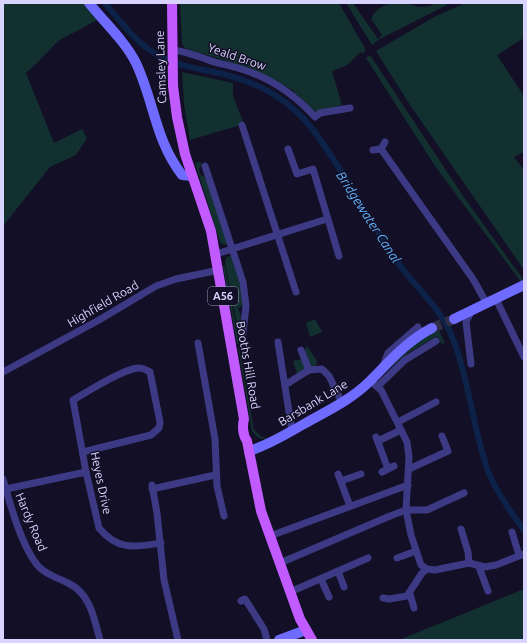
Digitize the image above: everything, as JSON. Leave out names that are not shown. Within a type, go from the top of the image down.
[{"type":"main road","name":"Camsley Lane","points":[[172,3],[174,52],[173,86],[177,117],[192,176]]},
{"type":"main road","name":"Booths Hill Road","points":[[192,176],[208,222],[216,254],[244,419],[247,423],[250,436],[248,446],[261,511],[290,592],[306,630],[312,640]]},
{"type":"street","points":[[89,3],[128,50],[139,71],[159,135],[168,155],[183,176],[192,176]]},
{"type":"street","name":"Yeald Brow","points":[[174,52],[197,55],[206,60],[223,63],[260,76],[286,90],[315,117],[320,113],[350,108]]},
{"type":"street","points":[[242,125],[296,292]]},
{"type":"street","points":[[380,147],[473,279],[492,301],[524,357]]},
{"type":"street","points":[[288,149],[297,174],[313,169],[339,256]]},
{"type":"street","points":[[204,166],[246,296],[243,333]]},
{"type":"street","points":[[216,254],[328,219]]},
{"type":"street","name":"Highfield Road","points":[[3,372],[99,320],[156,286],[176,279],[219,270]]},
{"type":"street","points":[[454,319],[524,285]]},
{"type":"street","points":[[471,312],[466,322],[471,364]]},
{"type":"street","name":"Barsbank Lane","points":[[374,384],[388,354],[418,327]]},
{"type":"street","name":"Barsbank Lane","points":[[383,366],[407,344],[432,328]]},
{"type":"street","name":"Barsbank Lane","points":[[248,446],[267,445],[374,384],[405,360],[436,341]]},
{"type":"street","points":[[278,342],[292,431]]},
{"type":"street","points":[[198,343],[214,439],[215,475],[224,516]]},
{"type":"street","points":[[301,350],[309,370]]},
{"type":"street","name":"Heyes Drive","points":[[83,452],[151,435],[160,428],[153,378],[150,372],[144,368],[137,368],[123,373],[73,400],[86,472],[97,521],[105,534],[116,542],[130,547],[161,543]]},
{"type":"street","points":[[285,385],[309,370],[322,369],[327,372],[342,403]]},
{"type":"street","points":[[374,384],[398,422],[407,442],[409,469],[406,510],[421,565],[427,569],[439,570],[469,563],[479,567],[496,565],[522,554],[512,532]]},
{"type":"street","points":[[398,422],[436,402]]},
{"type":"street","points":[[388,469],[377,439],[401,430]]},
{"type":"street","points":[[409,469],[448,451],[442,436]]},
{"type":"street","points":[[6,490],[86,472]]},
{"type":"street","points":[[350,506],[340,477],[361,474]]},
{"type":"street","points":[[178,640],[164,580],[161,543],[152,487],[215,475]]},
{"type":"street","name":"Hardy Road","points":[[3,479],[16,521],[34,559],[45,572],[70,584],[86,599],[91,608],[100,640]]},
{"type":"street","points":[[270,536],[408,485]]},
{"type":"street","points":[[280,563],[406,510],[427,510],[464,493]]},
{"type":"street","points":[[461,529],[468,552],[469,563]]},
{"type":"street","points":[[397,558],[416,551]]},
{"type":"street","points":[[290,592],[368,558]]},
{"type":"street","points":[[479,567],[488,591]]},
{"type":"street","points":[[383,598],[396,598],[410,594],[422,573],[427,569]]},
{"type":"street","points":[[338,571],[344,587]]},
{"type":"street","points":[[321,579],[329,597]]},
{"type":"street","points":[[410,594],[414,608]]},
{"type":"street","points":[[241,601],[245,599],[264,629],[267,640]]},
{"type":"street","points":[[279,640],[306,630]]},
{"type":"green space","points":[[3,3],[87,3],[99,19],[58,41],[26,73],[54,143],[82,129],[87,138],[76,155],[50,167],[3,226]]},
{"type":"green space","points":[[180,3],[339,3],[366,50],[362,54],[361,52],[347,65],[332,71],[342,105],[315,112],[292,90],[271,78],[233,63],[185,48],[182,44]]},
{"type":"green space","points":[[346,3],[353,3],[378,39],[382,35],[371,19],[377,10],[382,7],[392,3],[410,4],[417,7],[433,5],[432,3],[446,3],[447,5],[378,40],[372,45]]},
{"type":"green space","points":[[465,3],[524,3],[524,38],[497,55],[524,96],[524,152],[514,157],[524,170],[524,270],[408,102],[376,51],[434,17]]},
{"type":"green space","points":[[370,55],[463,196],[523,279],[521,282],[435,166],[366,58]]},
{"type":"green space","points":[[182,72],[233,83],[233,96],[244,124],[190,140],[184,105]]},
{"type":"green space","points":[[200,162],[202,164],[199,169],[200,174],[206,178],[228,244],[224,245],[220,242],[195,163]]},
{"type":"green space","points":[[231,256],[242,290],[243,305],[238,308],[241,316],[239,336],[225,262],[227,257]]},
{"type":"green space","points":[[223,266],[225,266],[239,344],[237,344]]},
{"type":"green space","points":[[315,319],[322,332],[310,337],[306,323]]},
{"type":"green space","points":[[438,329],[445,343],[442,344],[437,336],[408,353],[380,377],[418,340]]},
{"type":"green space","points":[[307,346],[317,361],[316,366],[311,367],[304,351]]},
{"type":"green space","points":[[238,347],[254,430],[262,437],[269,438],[259,438],[252,431]]},
{"type":"green space","points":[[302,359],[305,368],[304,371],[297,374],[293,361]]},
{"type":"green space","points":[[524,589],[524,640],[399,640]]},
{"type":"waterway","name":"Bridgewater Canal","points":[[105,3],[137,40],[161,57],[175,63],[232,76],[257,86],[269,92],[291,107],[310,126],[344,176],[403,270],[445,322],[456,346],[460,360],[487,470],[501,497],[524,530]]},
{"type":"tunnel","points":[[432,328],[454,319]]}]
